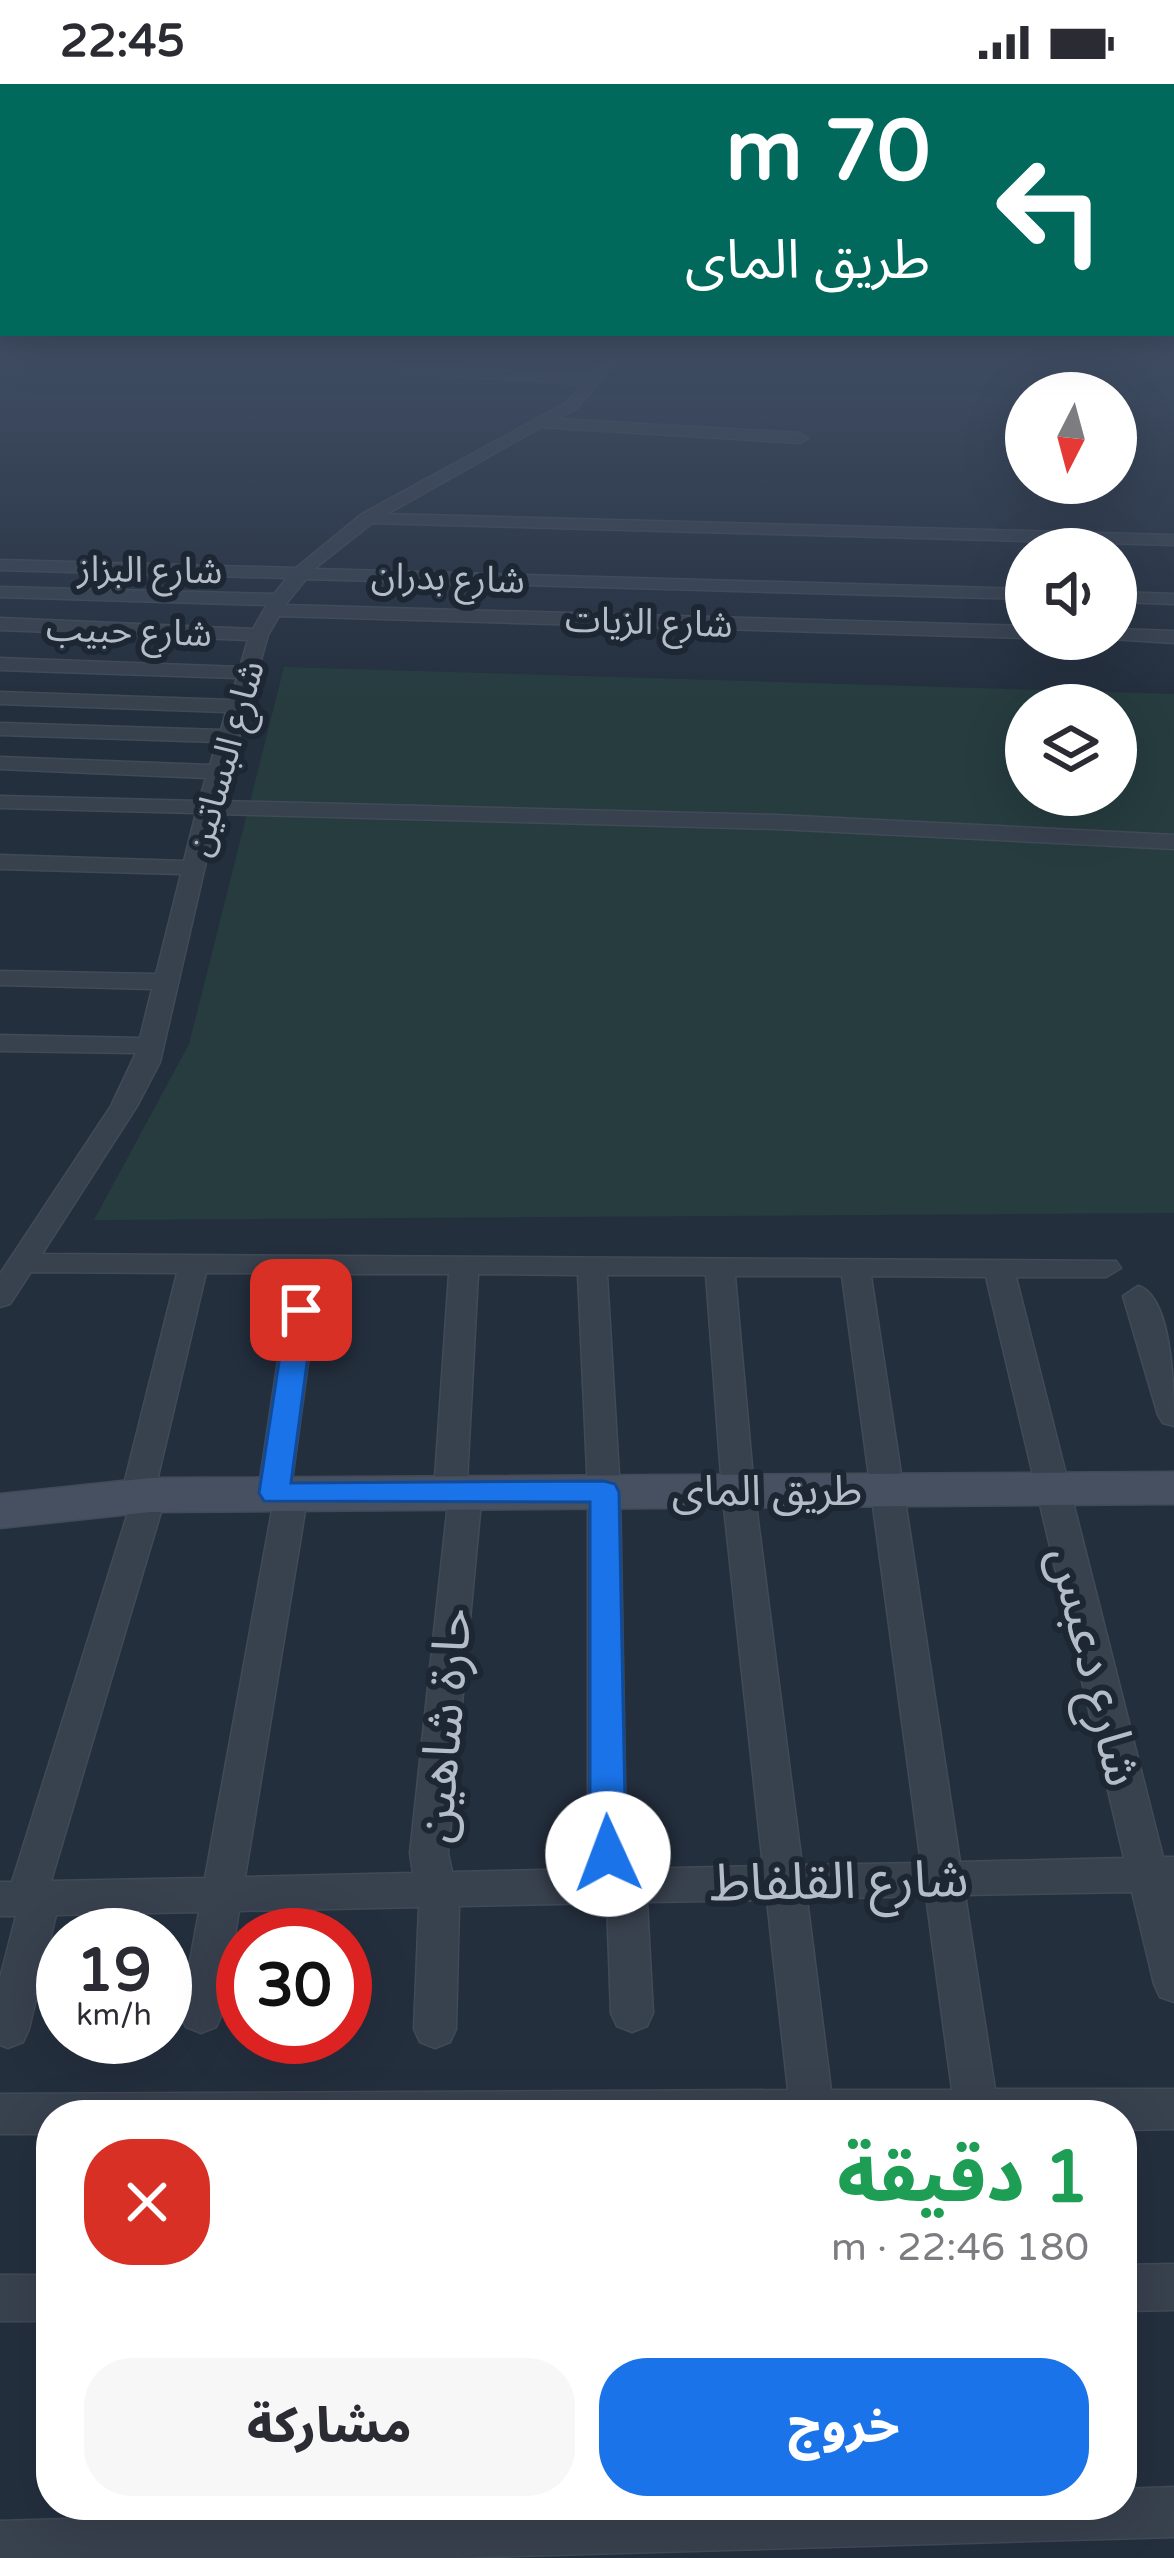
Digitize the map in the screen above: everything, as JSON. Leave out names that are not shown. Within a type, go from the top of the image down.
[{"type":"street","name":"شارع البساتين","points":[[1,1295],[137,1085],[152,1046],[208,808],[259,635],[301,572],[368,518],[450,469]]},
{"type":"street","points":[[368,518],[1174,540]]},
{"type":"street","name":"شارع البزاز","points":[[0,565],[301,572]]},
{"type":"street","name":"شارع بدران","points":[[301,572],[1005,593]]},
{"type":"street","name":"شارع الزيات","points":[[0,592],[1005,631]]},
{"type":"street","points":[[1137,598],[1174,599]]},
{"type":"street","name":"شارع حبيب","points":[[0,624],[259,635]]},
{"type":"street","points":[[1137,636],[1174,637]]},
{"type":"street","points":[[0,664],[248,673]]},
{"type":"street","points":[[0,698],[239,706]]},
{"type":"street","points":[[0,729],[231,736]]},
{"type":"street","points":[[0,763],[219,772]]},
{"type":"street","points":[[0,802],[778,822],[1174,842]]},
{"type":"street","points":[[0,862],[193,868]]},
{"type":"street","points":[[0,978],[169,982]]},
{"type":"street","points":[[0,1043],[152,1046]]},
{"type":"street","points":[[21,1263],[1106,1268]]},
{"type":"street","points":[[8,2029],[22,1899],[144,1496],[194,1264]]},
{"type":"street","points":[[201,2014],[283,1493],[308,1264]]},
{"type":"street","name":"حارة شاهين","points":[[435,2030],[440,1918],[429,1853],[458,1492],[464,1265]]},
{"type":"street","points":[[592,1265],[604,1492],[607,1838],[612,1870],[627,1902],[632,2012]]},
{"type":"street","points":[[721,1266],[738,1490],[811,2100]]},
{"type":"street","points":[[856,1267],[975,2100]]},
{"type":"street","name":"شارع دعبس","points":[[999,1268],[1053,1488],[1161,1874],[1174,1984]]},
{"type":"street","points":[[1138,1296],[1174,1414]]},
{"type":"street","name":"طريق الماى","points":[[0,1511],[144,1496],[283,1493],[1174,1488]]},
{"type":"street","name":"شارع القلفاط","points":[[22,1899],[1161,1874]]},
{"type":"street","points":[[1137,2109],[1174,2109]]},
{"type":"street","points":[[0,2114],[36,2114]]},
{"type":"street","points":[[1137,2288],[1174,2287]]},
{"type":"street","points":[[0,2298],[36,2298]]},
{"type":"street","points":[[1137,2513],[1174,2512]]},
{"type":"street","points":[[0,2546],[898,2520]]},
{"type":"green space","points":[[284,667],[1005,689],[1005,816],[1137,816],[1137,693],[1174,694],[1174,1213],[94,1220],[189,1044]]},
{"type":"route","points":[[301,1310],[274,1493],[604,1492],[608,1854]]}]
